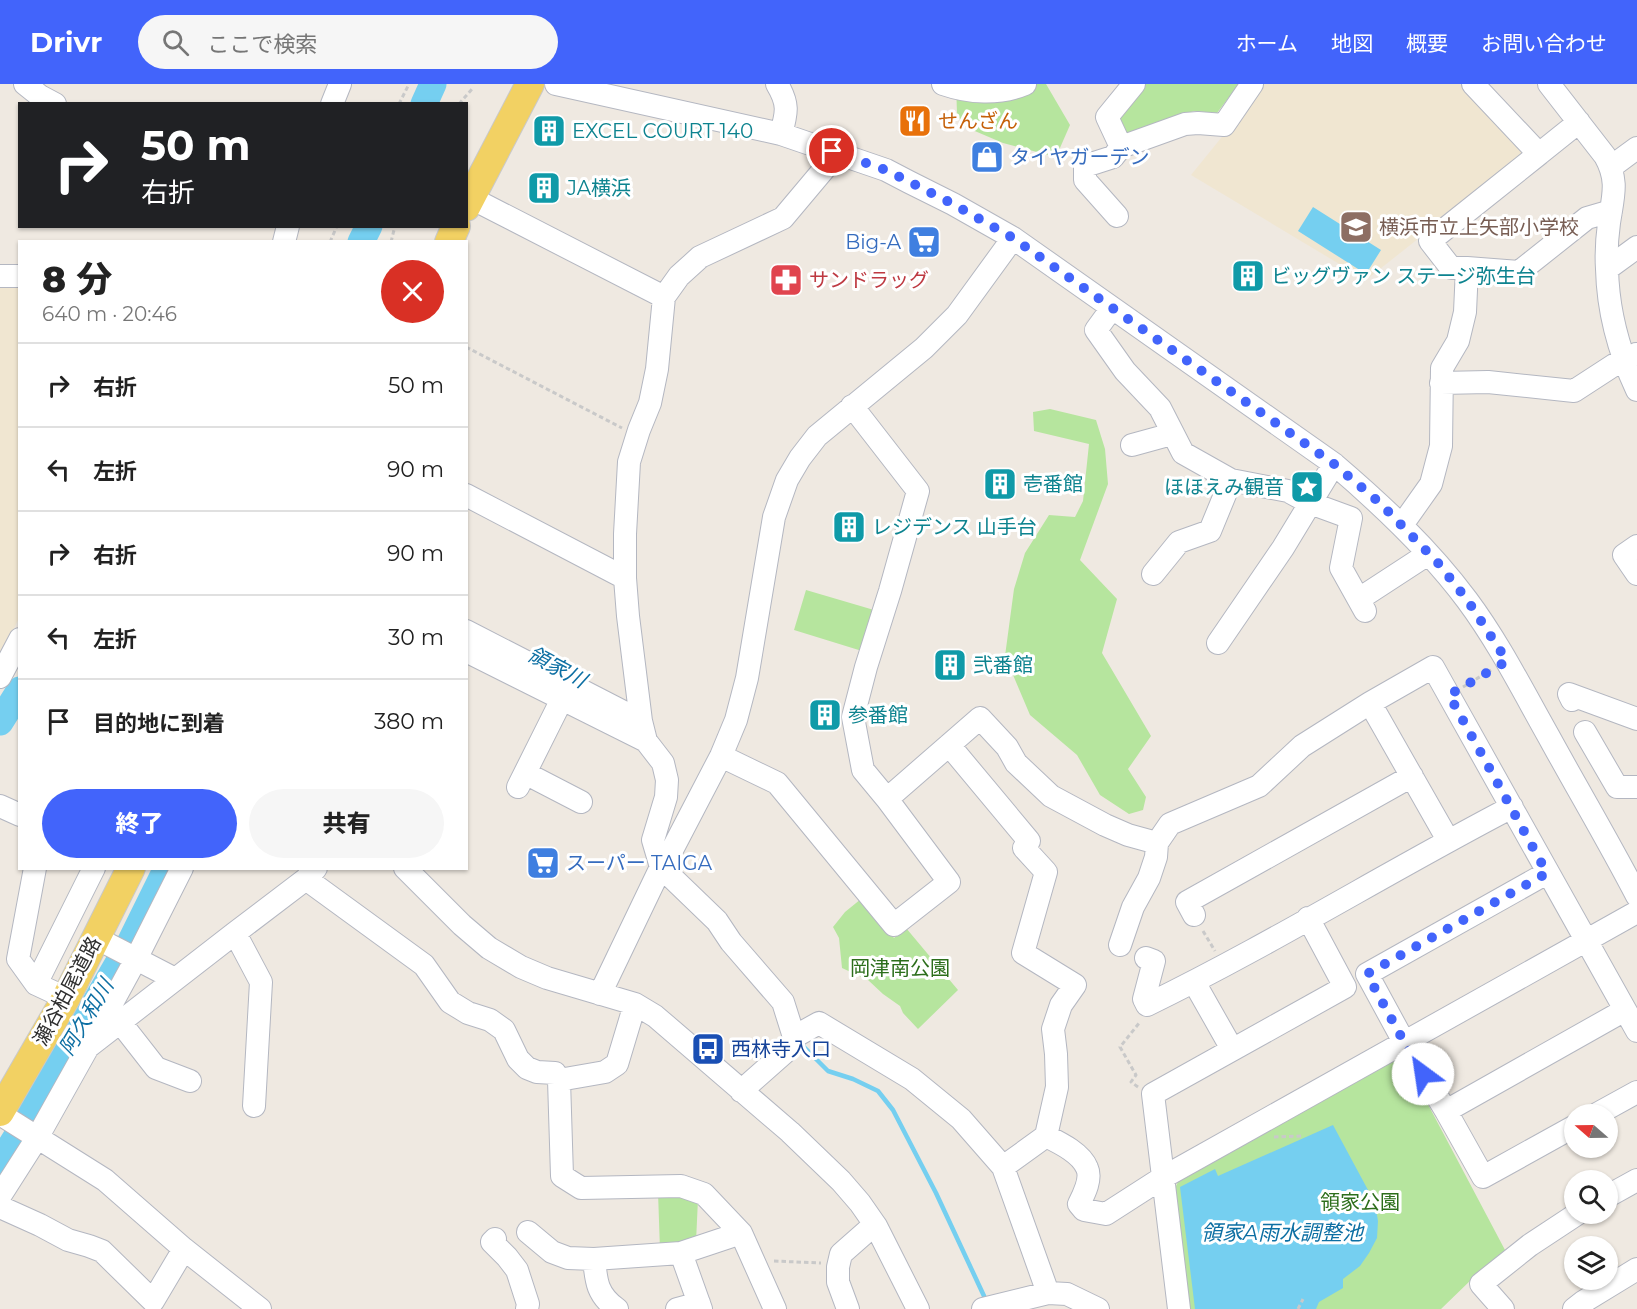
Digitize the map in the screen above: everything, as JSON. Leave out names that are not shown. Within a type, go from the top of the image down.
[{"type":"main road","points":[[468,203],[530,84]]},
{"type":"main road","name":"瀬谷柏尾道路","points":[[2,1113],[66,998],[119,950],[131,870]]},
{"type":"street","points":[[25,84],[51,102]]},
{"type":"street","points":[[333,102],[340,84]]},
{"type":"street","points":[[556,84],[781,134],[886,170],[1013,238],[1334,464],[1402,525],[1468,601],[1507,661],[1637,896]]},
{"type":"street","points":[[777,84],[785,97],[786,114],[781,134]]},
{"type":"street","points":[[943,84],[956,89],[996,92],[1025,84]]},
{"type":"street","points":[[1121,147],[1107,117],[1134,84]]},
{"type":"street","points":[[1117,216],[1085,180],[1085,166],[1113,157],[1121,147],[1185,124],[1224,125],[1252,84]]},
{"type":"street","points":[[1473,84],[1539,154]]},
{"type":"street","points":[[1549,84],[1611,167],[1615,193],[1608,225],[1606,269],[1611,313],[1631,357],[1637,390]]},
{"type":"street","points":[[1579,122],[1430,241],[1451,268],[1519,272],[1587,218],[1611,211]]},
{"type":"street","points":[[1611,167],[1637,148]]},
{"type":"street","points":[[741,1091],[792,1046],[795,1037],[783,1002],[731,942],[717,921],[662,867],[653,840],[666,797],[667,780],[663,763],[644,731],[628,616],[625,534],[629,462],[650,403],[657,369],[664,297],[680,276],[700,257],[783,218],[825,168],[832,151]]},
{"type":"street","points":[[468,226],[664,297]]},
{"type":"street","points":[[600,994],[662,867],[721,756],[736,720],[747,678],[774,517],[787,480],[817,436],[924,348],[957,315],[1013,238]]},
{"type":"street","points":[[1606,269],[1637,248]]},
{"type":"street","points":[[1402,525],[1431,484],[1441,446],[1442,368],[1458,341],[1465,312],[1467,268]]},
{"type":"street","points":[[0,276],[18,276]]},
{"type":"street","points":[[1112,308],[1096,330],[1125,371],[1160,408],[1183,453],[1231,480],[1288,491],[1310,503],[1351,518],[1341,568],[1362,605],[1428,554]]},
{"type":"street","points":[[1441,383],[1488,382],[1574,391],[1614,365],[1631,357]]},
{"type":"street","points":[[721,756],[777,783],[894,925],[949,882],[863,770],[853,717],[918,491],[852,406]]},
{"type":"street","points":[[1132,445],[1172,434]]},
{"type":"street","points":[[1218,643],[1283,548],[1334,464]]},
{"type":"street","points":[[1153,574],[1179,542],[1210,531],[1231,480]]},
{"type":"street","points":[[468,496],[625,578]]},
{"type":"street","points":[[1637,546],[1624,555],[1637,574]]},
{"type":"street","points":[[468,632],[644,731]]},
{"type":"street","points":[[0,677],[18,643]]},
{"type":"street","points":[[468,652],[562,699],[644,731]]},
{"type":"street","points":[[1120,945],[1133,907],[1149,878],[1156,857],[1157,843],[1170,824],[1259,786],[1302,746],[1433,667],[1637,1031]]},
{"type":"street","points":[[1572,700],[1569,694],[1637,719]]},
{"type":"street","points":[[562,699],[521,780],[581,802]]},
{"type":"street","points":[[1370,703],[1448,840]]},
{"type":"street","points":[[887,799],[980,718],[1007,747],[1016,763],[1051,796],[1105,825],[1128,835],[1157,843]]},
{"type":"street","points":[[1586,732],[1617,788],[1637,787]]},
{"type":"street","points":[[949,745],[1029,842],[1024,848],[1046,872],[1023,953],[1075,985],[1060,1005],[1053,1029],[1057,1087],[1046,1136],[1003,1167]]},
{"type":"street","points":[[1194,915],[1187,902],[1412,776]]},
{"type":"street","points":[[0,806],[18,814]]},
{"type":"street","points":[[1146,958],[1154,961],[1144,999],[1147,1005],[1194,982],[1448,840],[1512,807]]},
{"type":"street","points":[[35,870],[18,959],[36,984],[66,998]]},
{"type":"street","points":[[36,984],[93,870]]},
{"type":"street","points":[[0,1196],[88,1047],[119,950],[180,870]]},
{"type":"street","points":[[407,870],[462,925],[489,948],[521,967],[547,978],[635,1004],[655,1016],[790,1132],[841,1181],[876,1226],[918,1309]]},
{"type":"street","points":[[1547,873],[1367,974],[1483,1177],[1564,1132]]},
{"type":"street","points":[[88,1047],[311,874],[424,965],[450,1002],[468,1013],[490,1020],[504,1030],[518,1059],[527,1068],[537,1072],[555,1074],[559,1080],[562,1176],[581,1188],[681,1186],[704,1194],[741,1233],[762,1266],[775,1309]]},
{"type":"street","points":[[1046,1136],[1063,1144],[1080,1158],[1088,1169],[1087,1189],[1079,1204],[1084,1210],[1106,1214],[1162,1178],[1637,912]]},
{"type":"street","points":[[1179,1309],[1153,1094],[1345,987],[1308,918]]},
{"type":"street","points":[[235,933],[261,982],[254,1106]]},
{"type":"street","points":[[119,950],[175,979]]},
{"type":"street","points":[[1194,982],[1232,1049]]},
{"type":"street","points":[[559,1080],[605,1072],[617,1064],[635,1004]]},
{"type":"street","points":[[1446,1111],[1625,1010]]},
{"type":"street","points":[[120,1022],[156,1068],[190,1081]]},
{"type":"street","points":[[795,1037],[819,1023],[912,1079],[961,1119],[1003,1167],[1048,1293]]},
{"type":"street","points":[[1615,1104],[1637,1092]]},
{"type":"street","points":[[2,1113],[105,1180],[260,1309]]},
{"type":"street","points":[[1618,1190],[1637,1180]]},
{"type":"street","points":[[0,1208],[68,1240],[102,1251],[150,1305],[184,1248]]},
{"type":"street","points":[[1503,1309],[1480,1284],[1530,1245],[1564,1223]]},
{"type":"street","points":[[848,1309],[832,1264],[866,1232],[876,1226]]},
{"type":"street","points":[[528,1232],[552,1252],[568,1258],[594,1259],[681,1253],[741,1233]]},
{"type":"street","points":[[495,1239],[492,1242],[516,1270],[528,1304],[527,1309]]},
{"type":"street","points":[[681,1253],[692,1307]]},
{"type":"street","points":[[594,1259],[596,1284],[608,1303],[617,1309]]},
{"type":"street","points":[[1574,1309],[1637,1269]]},
{"type":"street","points":[[983,1309],[1048,1293],[1067,1294],[1098,1309]]},
{"type":"path","points":[[400,102],[409,84]]},
{"type":"path","points":[[461,102],[472,88]]},
{"type":"path","points":[[468,348],[637,436]]},
{"type":"path","points":[[1449,695],[1507,661]]},
{"type":"path","points":[[1194,915],[1223,966]]},
{"type":"path","points":[[1136,1026],[1120,1047],[1136,1075],[1131,1082],[1143,1091],[1153,1094]]},
{"type":"path","points":[[762,1266],[775,1261],[832,1264]]},
{"type":"path","points":[[1298,1309],[1303,1299]]},
{"type":"shaded area","name":"横浜市立上矢部小学校","points":[[1261,84],[1460,84],[1525,151],[1524,155],[1366,280],[1191,175],[1247,106]]},
{"type":"shaded area","points":[[0,283],[18,283],[18,620],[0,657]]},
{"type":"green space","points":[[956,84],[1046,84],[1070,125],[1056,157],[1003,143],[963,126],[957,113]]},
{"type":"green space","points":[[1145,84],[1239,84],[1217,113],[1194,111],[1126,134],[1116,118]]},
{"type":"green space","points":[[1050,409],[1096,420],[1105,449],[1108,484],[1080,560],[1117,599],[1102,653],[1151,736],[1128,769],[1146,797],[1143,810],[1129,814],[1100,795],[1077,755],[1030,715],[1005,656],[1014,589],[1025,553],[1049,515],[1075,517],[1083,501],[1089,444],[1034,431],[1033,412]]},
{"type":"green space","points":[[806,590],[874,610],[862,651],[794,630]]},
{"type":"green space","name":"岡津南公園","points":[[861,899],[894,938],[906,928],[958,990],[918,1029],[903,1013],[900,1006],[868,980],[842,968],[839,938],[833,927],[845,912]]},
{"type":"green space","name":"領家公園","points":[[1398,1058],[1405,1061],[1505,1250],[1441,1309],[1189,1309],[1174,1190],[1178,1182]]},
{"type":"green space","points":[[658,1192],[698,1199],[696,1242],[660,1250]]},
{"type":"water","points":[[1313,207],[1381,250],[1366,274],[1298,231]]},
{"type":"water","name":"領家A雨水調整池","points":[[1333,1125],[1375,1203],[1378,1221],[1377,1238],[1360,1266],[1343,1279],[1343,1288],[1319,1302],[1316,1309],[1195,1309],[1180,1187],[1215,1169],[1218,1176]]},
{"type":"waterway","name":"阿久和川","points":[[425,102],[433,84]]},
{"type":"waterway","name":"阿久和川","points":[[362,240],[368,228]]},
{"type":"waterway","points":[[0,722],[18,693]]},
{"type":"waterway","name":"阿久和川","points":[[0,1163],[131,941],[166,870]]},
{"type":"waterway","points":[[803,1042],[803,1046],[828,1071],[853,1079],[878,1091],[893,1110],[936,1193],[984,1296]]},
{"type":"place","name":"せんざん","points":[[915,121]]},
{"type":"place","name":"EXCEL COURT 140","points":[[549,131]]},
{"type":"place","name":"タイヤガーデン","points":[[987,157]]},
{"type":"place","name":"JA横浜","points":[[544,188]]},
{"type":"place","name":"横浜市立上矢部小学校","points":[[1356,227]]},
{"type":"place","name":"Big-A","points":[[924,242]]},
{"type":"place","name":"ビッグヴァン ステージ弥生台","points":[[1248,276]]},
{"type":"place","name":"サンドラッグ","points":[[786,280]]},
{"type":"place","name":"壱番館","points":[[1000,484]]},
{"type":"place","name":"ほほえみ観音","points":[[1307,487]]},
{"type":"place","name":"レジデンス 山手台","points":[[849,527]]},
{"type":"place","name":"弐番館","points":[[950,665]]},
{"type":"place","name":"参番館","points":[[825,715]]},
{"type":"place","name":"スーパー TAIGA","points":[[543,863]]},
{"type":"place","name":"西林寺入口","points":[[708,1049]]},
{"type":"route","points":[[832,151],[886,170],[1013,238],[1334,464],[1380,503],[1438,563],[1468,601],[1507,661],[1449,695],[1547,873],[1367,974],[1423,1074]]},
{"type":"water label","name":"領家川","points":[[557,667]]}]
